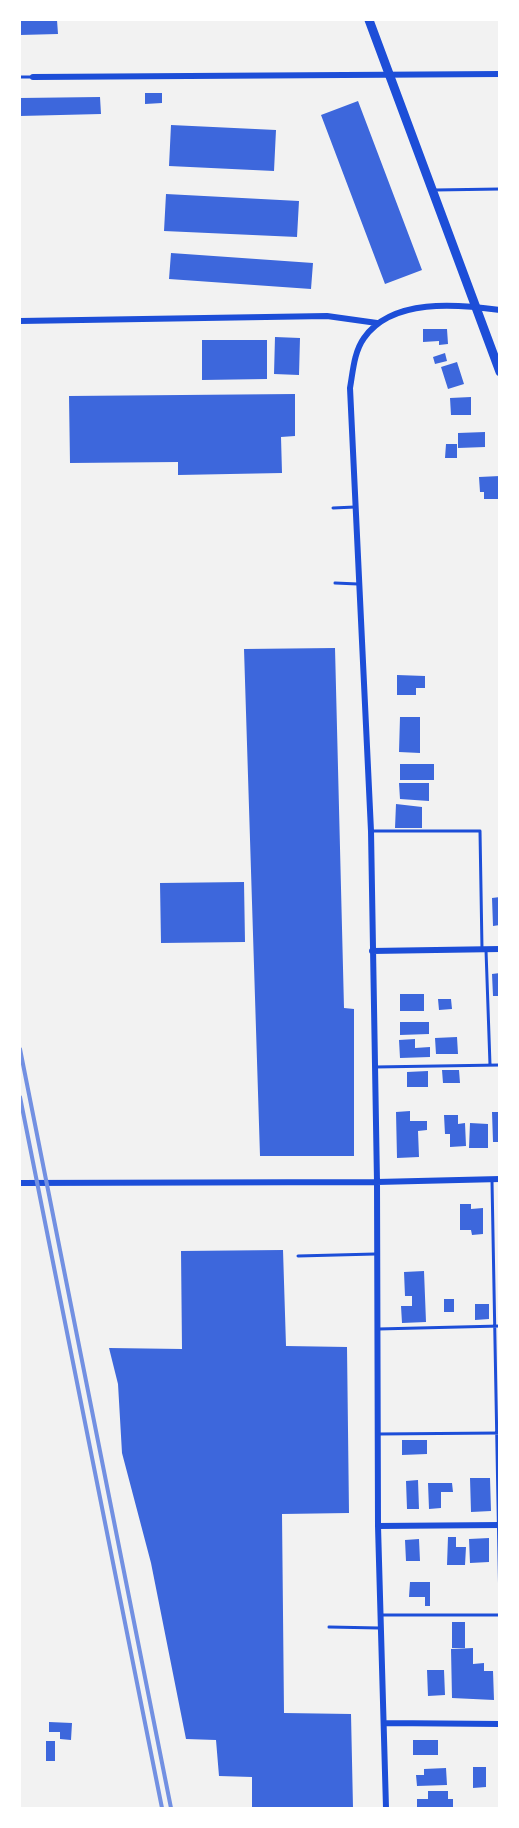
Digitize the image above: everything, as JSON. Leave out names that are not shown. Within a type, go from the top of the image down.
[{"type":"main road","points":[[369,20],[500,372]]},
{"type":"street","points":[[33,77],[500,74]]},
{"type":"street","points":[[20,321],[327,316],[377,322],[414,308],[475,307],[500,310]]},
{"type":"street","points":[[377,322],[362,340],[355,360],[350,388],[371,831],[377,1182],[378,1526],[386,1809]]},
{"type":"street","points":[[372,951],[500,949]]},
{"type":"street","points":[[20,1183],[377,1182],[500,1179]]},
{"type":"street","points":[[378,1526],[498,1525]]},
{"type":"street","points":[[384,1723],[500,1724]]},
{"type":"lane","points":[[20,77],[33,77]]},
{"type":"lane","points":[[431,190],[500,189]]},
{"type":"lane","points":[[333,508],[356,507]]},
{"type":"lane","points":[[335,583],[360,584]]},
{"type":"lane","points":[[371,831],[480,831],[490,1065]]},
{"type":"lane","points":[[374,1067],[500,1065]]},
{"type":"lane","points":[[492,1179],[498,1326],[500,1610]]},
{"type":"lane","points":[[298,1256],[377,1254]]},
{"type":"lane","points":[[378,1329],[498,1326]]},
{"type":"lane","points":[[378,1434],[498,1433]]},
{"type":"lane","points":[[381,1616],[500,1616]]},
{"type":"lane","points":[[328,1627],[381,1628]]},
{"type":"building","points":[[20,20],[57,20],[58,34],[20,35]]},
{"type":"building","points":[[145,93],[162,93],[162,103],[145,104]]},
{"type":"building","points":[[100,97],[101,114],[20,116],[20,98]]},
{"type":"building","points":[[358,101],[422,270],[385,284],[321,115]]},
{"type":"building","points":[[171,125],[276,130],[274,171],[169,166]]},
{"type":"building","points":[[166,194],[299,201],[297,237],[164,231]]},
{"type":"building","points":[[171,253],[313,263],[311,289],[169,279]]},
{"type":"building","points":[[423,329],[447,329],[448,344],[439,345],[439,341],[423,342]]},
{"type":"building","points":[[275,337],[300,338],[299,375],[274,374]]},
{"type":"building","points":[[202,340],[267,340],[267,379],[202,380]]},
{"type":"building","points":[[445,353],[447,361],[435,364],[433,357]]},
{"type":"building","points":[[457,362],[464,384],[448,389],[441,367]]},
{"type":"building","points":[[295,394],[295,436],[281,437],[282,473],[178,475],[178,462],[70,463],[69,396]]},
{"type":"building","points":[[471,397],[471,415],[451,415],[450,398]]},
{"type":"building","points":[[485,432],[485,447],[458,448],[458,433]]},
{"type":"building","points":[[446,444],[457,444],[457,458],[445,458]]},
{"type":"building","points":[[500,476],[500,499],[484,499],[484,492],[480,492],[479,477]]},
{"type":"building","points":[[335,648],[344,1008],[354,1009],[354,1156],[260,1156],[244,649]]},
{"type":"building","points":[[397,675],[425,676],[425,688],[416,688],[416,695],[397,695]]},
{"type":"building","points":[[400,717],[420,717],[420,753],[399,752]]},
{"type":"building","points":[[400,764],[434,764],[434,780],[400,780]]},
{"type":"building","points":[[399,783],[429,783],[429,801],[400,799]]},
{"type":"building","points":[[396,804],[422,807],[422,828],[395,828]]},
{"type":"building","points":[[244,882],[245,942],[161,943],[160,883]]},
{"type":"building","points":[[500,897],[500,925],[493,926],[492,898]]},
{"type":"building","points":[[500,973],[500,996],[493,996],[492,974]]},
{"type":"building","points":[[400,994],[424,994],[424,1011],[400,1011]]},
{"type":"building","points":[[438,999],[451,999],[452,1009],[439,1010]]},
{"type":"building","points":[[400,1022],[429,1022],[429,1034],[400,1035]]},
{"type":"building","points":[[457,1037],[458,1054],[436,1054],[435,1038]]},
{"type":"building","points":[[415,1039],[415,1048],[430,1047],[430,1057],[400,1058],[399,1040]]},
{"type":"building","points":[[442,1070],[459,1070],[460,1083],[443,1083]]},
{"type":"building","points":[[428,1071],[428,1087],[407,1087],[407,1072]]},
{"type":"building","points":[[410,1111],[410,1121],[427,1121],[427,1130],[418,1131],[419,1157],[397,1158],[396,1112]]},
{"type":"building","points":[[492,1112],[500,1112],[500,1142],[493,1142]]},
{"type":"building","points":[[444,1115],[458,1115],[458,1124],[465,1123],[466,1146],[450,1147],[450,1134],[445,1134]]},
{"type":"building","points":[[470,1123],[488,1124],[488,1148],[469,1148]]},
{"type":"building","points":[[460,1204],[471,1204],[471,1209],[483,1208],[483,1234],[472,1235],[471,1230],[460,1230]]},
{"type":"building","points":[[283,1250],[286,1346],[347,1347],[349,1513],[282,1514],[284,1713],[351,1714],[353,1808],[252,1808],[252,1777],[219,1776],[216,1740],[186,1739],[151,1563],[122,1453],[118,1384],[109,1348],[182,1349],[181,1251]]},
{"type":"building","points":[[424,1271],[426,1322],[402,1323],[401,1306],[412,1306],[412,1296],[405,1296],[404,1272]]},
{"type":"building","points":[[444,1299],[454,1299],[454,1312],[444,1312]]},
{"type":"building","points":[[475,1304],[489,1304],[489,1319],[475,1320]]},
{"type":"building","points":[[402,1440],[427,1440],[427,1454],[402,1455]]},
{"type":"building","points":[[470,1478],[490,1478],[491,1511],[471,1512]]},
{"type":"building","points":[[418,1480],[419,1509],[407,1509],[406,1481]]},
{"type":"building","points":[[428,1483],[452,1483],[453,1492],[441,1492],[441,1508],[429,1509]]},
{"type":"building","points":[[448,1537],[456,1537],[456,1547],[466,1547],[465,1565],[447,1565]]},
{"type":"building","points":[[489,1538],[489,1562],[470,1563],[469,1539]]},
{"type":"building","points":[[419,1539],[420,1561],[406,1561],[405,1540]]},
{"type":"building","points":[[410,1582],[430,1582],[430,1606],[425,1606],[425,1597],[409,1597]]},
{"type":"building","points":[[452,1622],[465,1622],[465,1648],[452,1648]]},
{"type":"building","points":[[473,1648],[473,1664],[484,1663],[484,1671],[493,1671],[494,1700],[452,1698],[451,1649]]},
{"type":"building","points":[[427,1670],[444,1670],[445,1695],[428,1696]]},
{"type":"building","points":[[49,1722],[72,1723],[71,1740],[60,1739],[60,1732],[49,1732]]},
{"type":"building","points":[[413,1740],[438,1740],[438,1755],[413,1755]]},
{"type":"building","points":[[46,1741],[55,1741],[55,1761],[46,1761]]},
{"type":"building","points":[[473,1767],[486,1767],[486,1787],[473,1788]]},
{"type":"building","points":[[446,1768],[447,1785],[417,1786],[416,1775],[424,1775],[424,1769]]},
{"type":"building","points":[[428,1791],[448,1791],[448,1799],[453,1799],[453,1808],[417,1808],[417,1799],[428,1799]]},
{"type":"railway","points":[[20,1049],[171,1808]]},
{"type":"railway","points":[[20,1097],[162,1808]]}]
